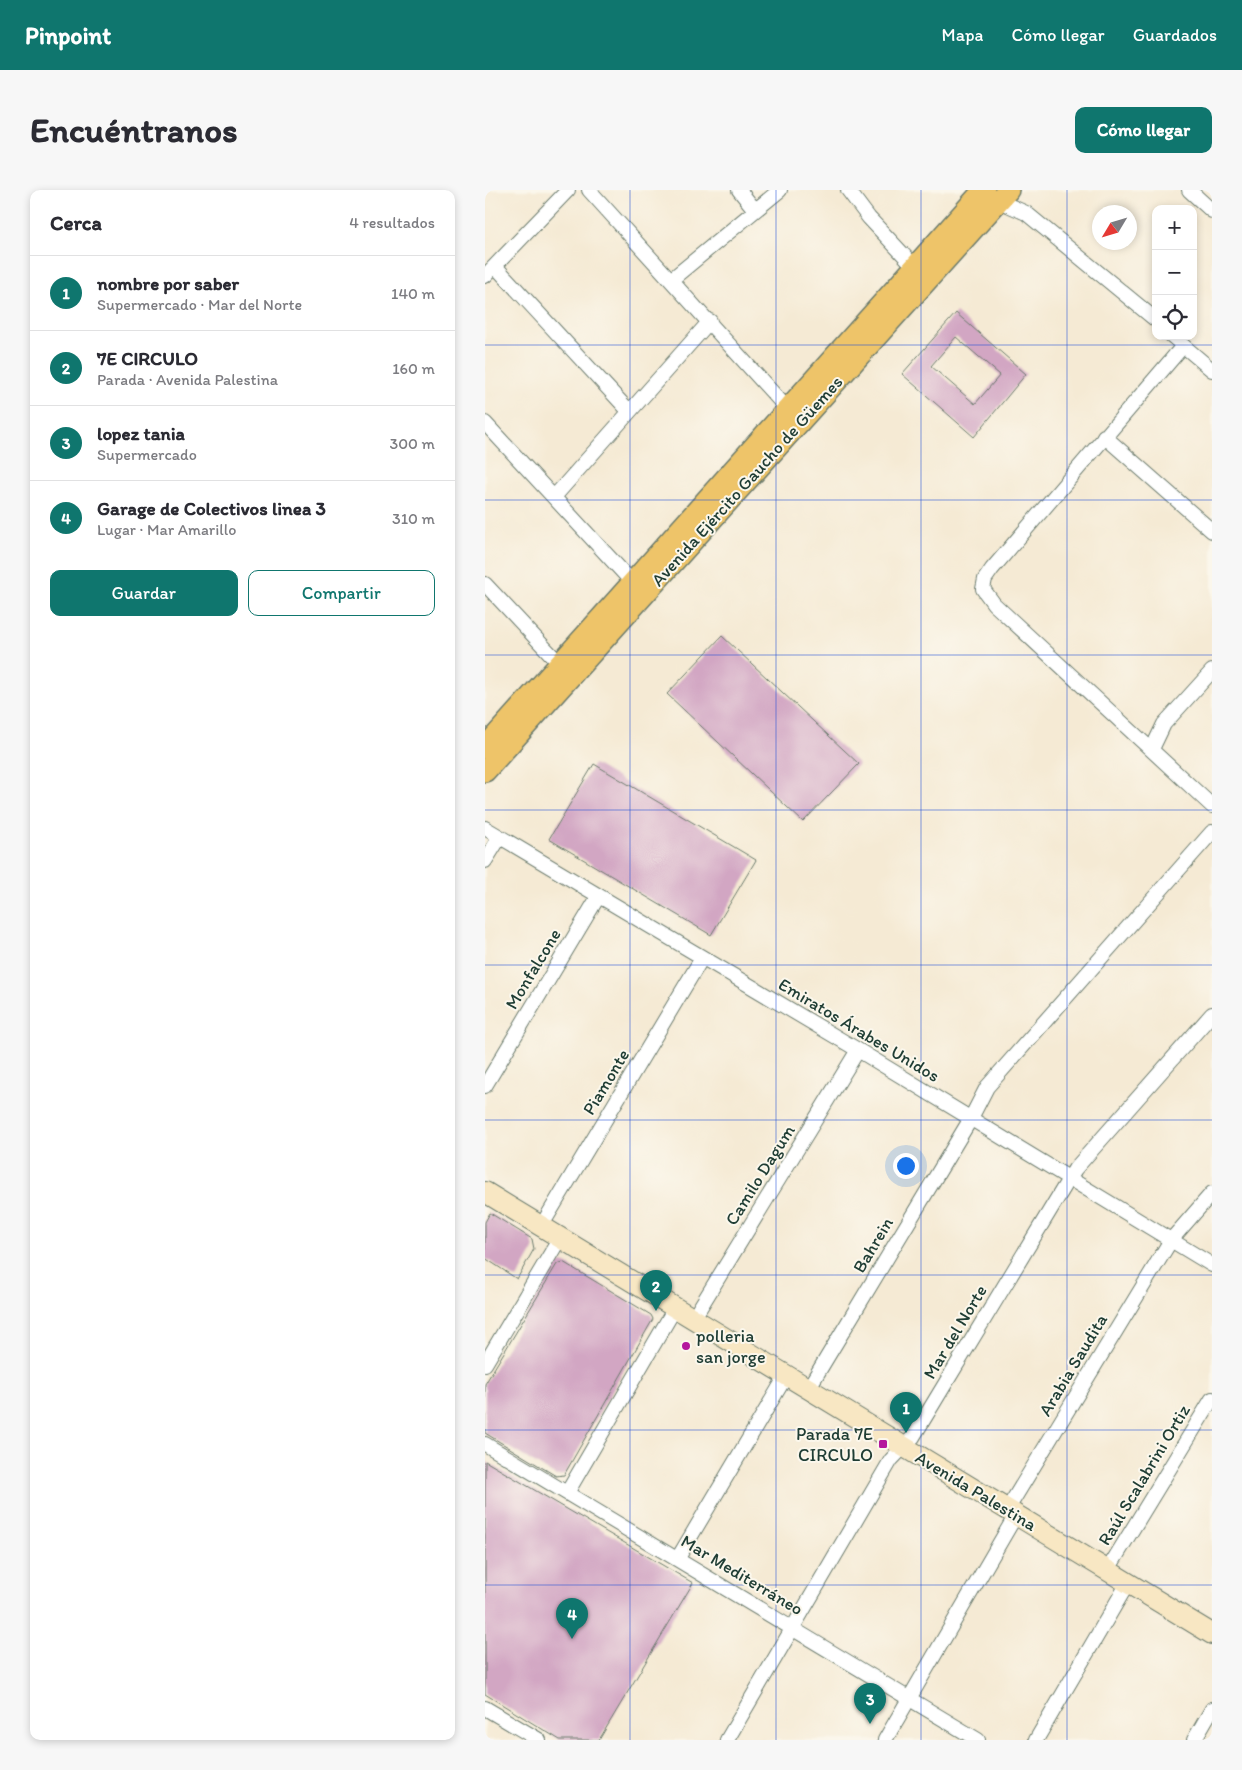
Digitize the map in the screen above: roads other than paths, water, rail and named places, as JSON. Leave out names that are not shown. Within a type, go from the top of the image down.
[{"type":"main road","name":"Avenida Ejército Gaucho de Güemes","points":[[486,744],[633,583],[793,415],[915,267],[989,193]]},
{"type":"main road","name":"Avenida Ejército Gaucho de Güemes","points":[[485,770],[793,415],[989,193]]},
{"type":"street","points":[[568,190],[490,271],[629,411]]},
{"type":"street","points":[[589,190],[672,279],[793,415]]},
{"type":"street","points":[[739,190],[755,210]]},
{"type":"street","points":[[672,279],[780,190]]},
{"type":"street","points":[[848,190],[869,218],[915,267]]},
{"type":"street","points":[[1189,190],[1212,211]]},
{"type":"street","points":[[989,193],[1026,213],[1152,317]]},
{"type":"street","points":[[554,497],[710,321]]},
{"type":"street","points":[[1212,370],[1177,341],[1104,436],[992,569],[985,579],[983,590],[994,604],[1212,806]]},
{"type":"street","points":[[485,424],[633,583]]},
{"type":"street","points":[[1104,436],[1212,532]]},
{"type":"street","points":[[485,584],[560,664]]},
{"type":"street","points":[[1152,749],[1164,724],[1212,671]]},
{"type":"street","name":"Emiratos Árabes Unidos","points":[[485,828],[858,1050],[1212,1266]]},
{"type":"street","name":"Bahrein","points":[[809,1389],[970,1120],[987,1087],[999,1071],[1212,832]]},
{"type":"street","points":[[485,861],[500,837]]},
{"type":"street","name":"Monfalcone","points":[[485,1086],[598,897]]},
{"type":"street","name":"Piamonte","points":[[542,1225],[702,958]]},
{"type":"street","name":"Mar del Norte","points":[[727,1740],[891,1460],[913,1438],[1068,1179],[1100,1138],[1212,1014]]},
{"type":"street","name":"Camilo Dagum","points":[[693,1319],[858,1050]]},
{"type":"street","name":"Avenida Palestina","points":[[485,1192],[542,1225],[560,1238],[903,1448],[1107,1571],[1211,1630]]},
{"type":"street","name":"Arabia Saudita","points":[[885,1740],[1012,1513],[1171,1240],[1212,1192]]},
{"type":"street","points":[[485,1364],[560,1238]]},
{"type":"street","points":[[567,1493],[675,1308]]},
{"type":"street","points":[[678,1558],[786,1376]]},
{"type":"street","name":"Raúl Scalabrini Ortiz","points":[[1107,1571],[1212,1399]]},
{"type":"street","name":"Mar Mediterráneo","points":[[485,1444],[678,1558],[978,1740]]},
{"type":"street","points":[[1036,1740],[1128,1583]]},
{"type":"street","points":[[485,1708],[539,1740]]},
{"type":"street","points":[[1194,1740],[1212,1709]]},
{"type":"place","name":"7E CIRCULO","points":[[656,1311]]},
{"type":"place","name":"polleria san jorge","points":[[686,1346]]},
{"type":"place","name":"nombre por saber","points":[[906,1433]]},
{"type":"place","name":"Parada 7E CIRCULO","points":[[883,1444]]},
{"type":"place","name":"Garage de Colectivos linea 3","points":[[572,1639]]},
{"type":"place","name":"lopez tania","points":[[870,1724]]}]
